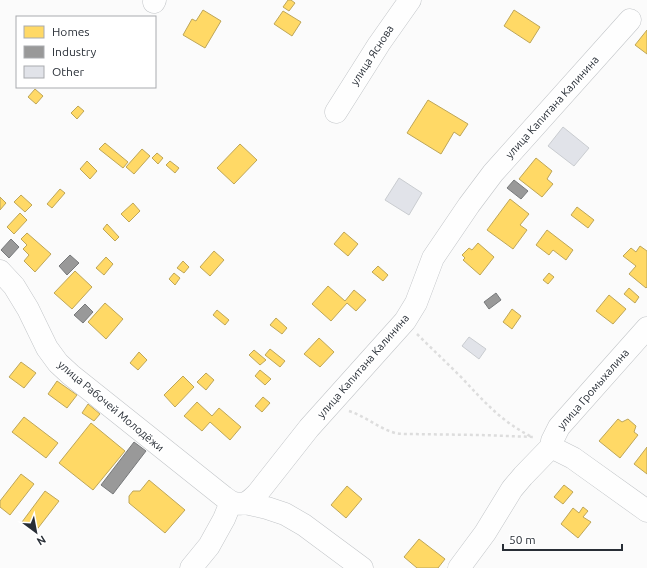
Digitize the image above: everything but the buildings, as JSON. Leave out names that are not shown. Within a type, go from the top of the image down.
[{"type":"street","name":"улица Яснова","points":[[336,112],[379,44],[410,0]]},
{"type":"street","name":"улица Капитана Калинина","points":[[191,568],[209,546],[224,519],[238,503],[251,500],[257,494],[309,428],[405,321],[416,303],[433,258],[469,205],[493,173],[630,20]]},
{"type":"street","name":"улица Рабочей Молодёжи","points":[[0,271],[14,286],[28,308],[47,348],[58,363],[224,497],[238,503]]},
{"type":"street","name":"улица Громыхалина","points":[[459,568],[486,533],[512,489],[523,476],[542,442],[552,441],[559,428],[647,328]]},
{"type":"street","points":[[542,442],[573,458],[647,511]]},
{"type":"street","points":[[238,503],[267,508],[285,514],[304,525],[362,568]]},
{"type":"path","points":[[416,333],[486,404],[505,420],[542,442]]},
{"type":"path","points":[[323,412],[337,409],[351,411],[395,433],[493,435],[542,442]]}]
